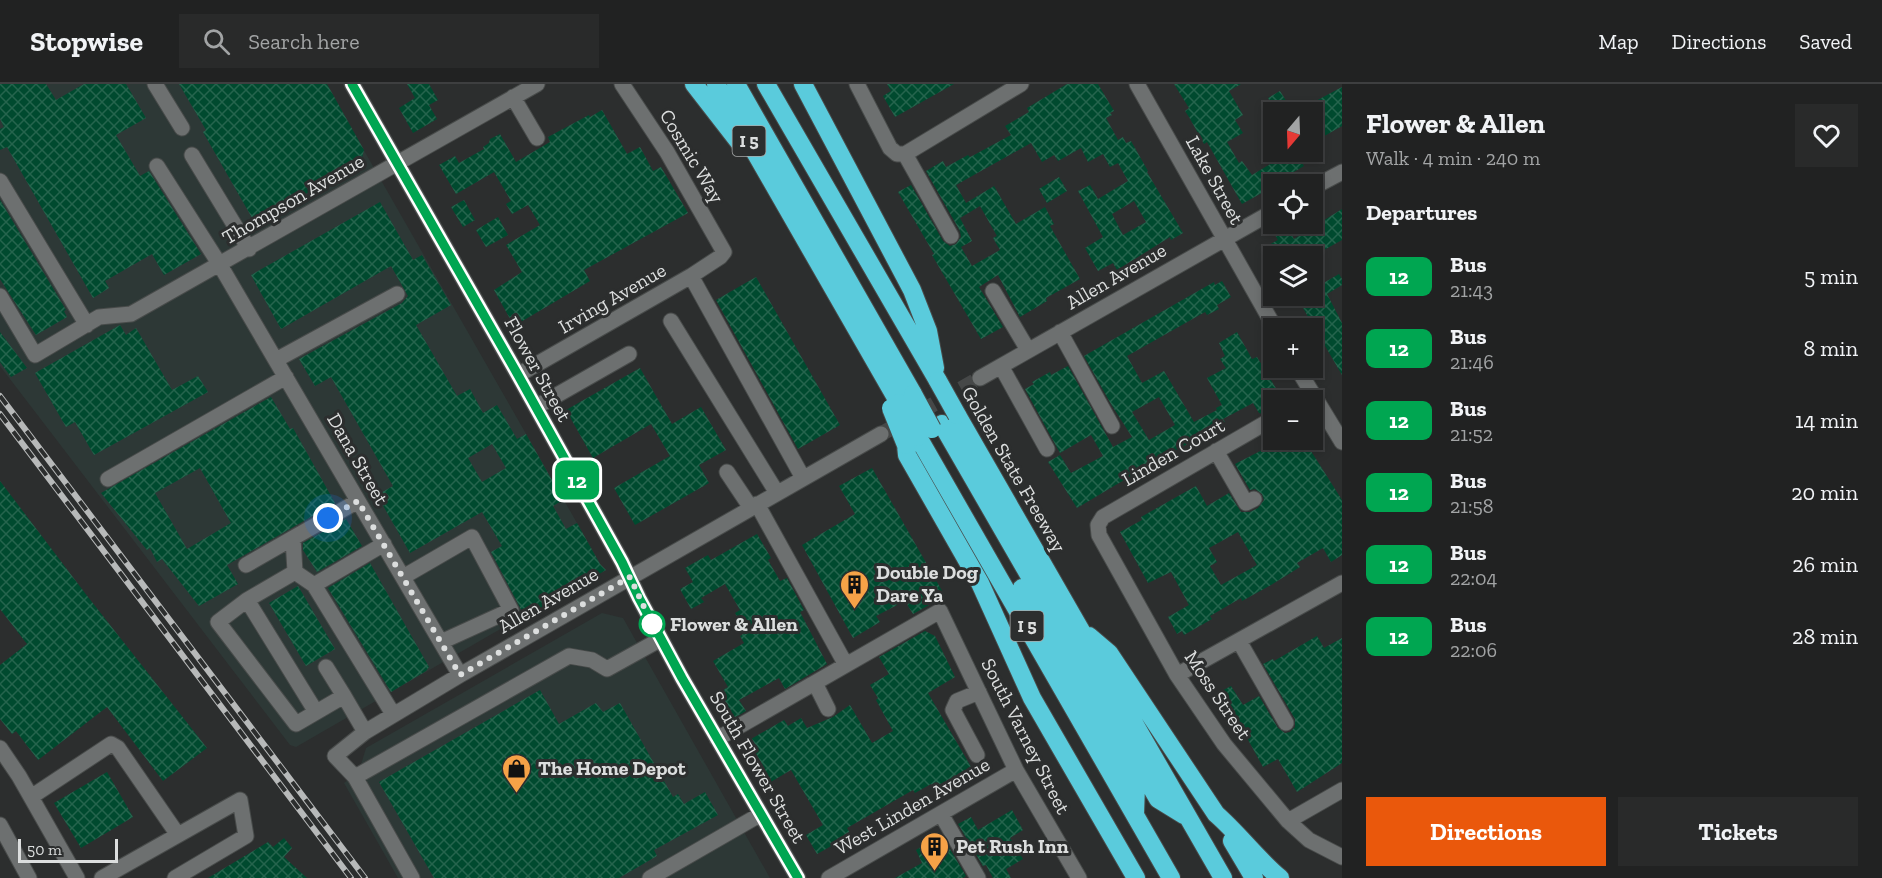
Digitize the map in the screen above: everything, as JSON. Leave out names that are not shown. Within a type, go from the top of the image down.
[{"type":"highway","points":[[694,84],[782,199]]},
{"type":"highway","name":"I 5","points":[[716,84],[880,370],[913,395]]},
{"type":"highway","points":[[736,84],[931,430],[1158,798],[1185,816]]},
{"type":"highway","points":[[749,84],[931,430],[1136,786],[1135,814],[1171,878]]},
{"type":"highway","name":"Golden State Freeway","points":[[766,84],[931,430],[1080,629],[1222,878]]},
{"type":"highway","points":[[803,84],[912,290],[928,331],[913,395]]},
{"type":"highway","points":[[931,430],[907,455],[980,583],[1032,698],[1136,878]]},
{"type":"highway","points":[[1080,629],[1109,653],[1216,814],[1254,878]]},
{"type":"highway","points":[[1216,814],[1233,828],[1265,866],[1280,878]]},
{"type":"street","points":[[155,84],[182,128]]},
{"type":"street","name":"Flower Street","points":[[352,84],[536,407],[630,577],[682,678]]},
{"type":"street","name":"Thompson Avenue","points":[[87,325],[99,317],[131,314],[537,84]]},
{"type":"street","name":"Cosmic Way","points":[[622,84],[667,152],[724,252]]},
{"type":"street","points":[[857,84],[890,148],[901,154],[951,236]]},
{"type":"street","name":"Lake Street","points":[[1137,84],[1269,318]]},
{"type":"street","points":[[901,154],[1011,86]]},
{"type":"street","points":[[513,97],[537,138]]},
{"type":"street","points":[[192,155],[249,249]]},
{"type":"street","name":"Dana Street","points":[[157,166],[220,265],[460,675]]},
{"type":"street","points":[[1323,182],[1342,172]]},
{"type":"street","points":[[0,181],[87,325],[34,355],[0,296]]},
{"type":"street","name":"Allen Avenue","points":[[980,378],[1263,217]]},
{"type":"street","name":"Irving Avenue","points":[[518,375],[691,276],[724,252]]},
{"type":"street","points":[[691,276],[803,478]]},
{"type":"street","points":[[993,291],[1028,350]]},
{"type":"street","points":[[276,360],[397,294]]},
{"type":"street","points":[[671,321],[777,493]]},
{"type":"street","points":[[1060,332],[1112,426]]},
{"type":"street","points":[[536,407],[629,354]]},
{"type":"street","points":[[1000,366],[1047,449]]},
{"type":"street","points":[[108,479],[286,377]]},
{"type":"street","points":[[1323,417],[1342,442]]},
{"type":"street","name":"Linden Court","points":[[1098,525],[1103,517],[1263,424]]},
{"type":"street","name":"Allen Avenue","points":[[355,777],[335,756],[365,732],[460,675],[881,434]]},
{"type":"street","points":[[1216,451],[1246,503],[1254,499]]},
{"type":"street","points":[[717,739],[815,683],[843,660],[773,532],[727,471]]},
{"type":"street","points":[[246,565],[358,501]]},
{"type":"street","name":"Moss Street","points":[[1098,525],[1098,535],[1178,675],[1224,744],[1288,821],[1309,840],[1342,857]]},
{"type":"street","points":[[403,577],[472,537],[511,610],[441,642]]},
{"type":"street","points":[[293,538],[295,572]]},
{"type":"street","points":[[314,585],[384,544]]},
{"type":"street","points":[[295,572],[314,585],[393,714]]},
{"type":"street","points":[[295,572],[247,600],[218,622],[296,723],[344,696]]},
{"type":"street","points":[[1178,675],[1342,583]]},
{"type":"street","points":[[247,600],[316,712]]},
{"type":"street","name":"South Varney Street","points":[[843,660],[940,611],[1016,770],[1079,878]]},
{"type":"street","points":[[412,878],[355,777],[569,656],[592,660],[607,669],[660,639]]},
{"type":"street","points":[[1239,641],[1286,723]]},
{"type":"street","points":[[326,667],[365,732]]},
{"type":"street","name":"South Flower Street","points":[[682,678],[798,878]]},
{"type":"street","points":[[815,683],[828,709]]},
{"type":"street","points":[[977,755],[953,710],[957,701],[979,692]]},
{"type":"street","points":[[31,797],[111,744],[118,748],[178,835]]},
{"type":"street","points":[[0,748],[77,878]]},
{"type":"street","name":"West Linden Avenue","points":[[829,878],[1016,770]]},
{"type":"street","points":[[1288,821],[1342,790]]},
{"type":"street","points":[[102,878],[126,872],[178,835],[240,800],[246,836],[174,878]]},
{"type":"street","points":[[650,878],[761,814]]},
{"type":"street","points":[[941,814],[978,878]]},
{"type":"street","points":[[0,825],[29,878]]},
{"type":"shaded area","points":[[0,84],[326,84],[601,565],[599,572],[296,747],[290,745],[0,366]]},
{"type":"shaded area","points":[[602,613],[623,618],[770,878],[398,878],[344,783],[359,771],[366,748]]},
{"type":"building","points":[[0,84],[46,84],[56,100],[84,84],[126,84],[146,118],[116,135],[140,176],[149,171],[201,254],[164,275],[152,254],[105,281],[109,288],[93,298],[7,147],[0,150],[0,129],[4,127],[0,119]]},
{"type":"building","points":[[179,84],[327,84],[364,150],[361,162],[255,223],[203,132],[206,130]]},
{"type":"building","points":[[407,84],[429,84],[438,100],[429,105],[437,119],[413,133],[399,108],[415,98]]},
{"type":"building","points":[[887,84],[954,84],[895,117],[883,96],[891,91]]},
{"type":"building","points":[[1067,84],[1098,84],[1114,111],[1106,118],[1118,140],[1123,137],[1126,143],[1131,141],[1183,233],[1171,240],[1170,237],[1117,270],[1113,263],[1098,271],[1085,248],[1103,237],[1078,191],[1090,185],[1098,199],[1128,181],[1118,163],[1110,167],[1103,154],[1088,162],[1081,148],[1058,161],[1054,155],[1042,162],[1031,143],[956,185],[966,203],[994,186],[1016,224],[1045,207],[1054,224],[1050,226],[1080,279],[1046,298],[1047,301],[1020,317],[998,275],[979,287],[1003,327],[981,339],[898,192],[911,185],[943,241],[950,246],[956,244],[961,237],[960,231],[926,171],[943,161],[946,167],[968,155],[970,157],[1011,135],[1005,126],[1029,112],[1027,108]],"holes":[[[1134,201],[1146,222],[1123,235],[1112,214]],[[980,206],[997,236],[993,238],[1000,250],[972,266],[961,247],[972,241],[960,218]]]},
{"type":"building","points":[[1174,84],[1241,84],[1229,91],[1243,115],[1235,120],[1243,133],[1227,142],[1239,163],[1242,161],[1252,175],[1274,162],[1301,162],[1304,166],[1290,174],[1263,174],[1263,192],[1242,204],[1207,142],[1204,144],[1185,111],[1189,108]]},
{"type":"building","points":[[1342,87],[1342,126],[1323,137],[1323,102],[1314,102]]},
{"type":"building","points":[[1280,91],[1287,102],[1270,102],[1268,98]]},
{"type":"building","points":[[602,110],[627,154],[640,147],[653,171],[661,167],[688,213],[584,270],[590,281],[514,326],[494,290],[522,272],[506,245],[540,225],[528,205],[512,214],[506,204],[511,201],[494,172],[456,194],[439,165],[455,156],[459,163],[484,149],[483,147],[489,143],[490,139],[500,134],[516,162],[550,142],[548,137]]},
{"type":"building","points":[[1059,177],[1067,191],[1047,203],[1039,189]]},
{"type":"building","points":[[0,200],[66,310],[64,311],[67,317],[36,335],[0,279]]},
{"type":"building","points":[[464,200],[475,220],[463,227],[451,207]]},
{"type":"building","points":[[380,202],[413,260],[422,255],[451,305],[416,325],[457,396],[470,389],[483,413],[497,405],[517,439],[526,434],[563,500],[553,506],[566,529],[577,523],[600,564],[606,570],[525,617],[491,552],[502,546],[482,512],[410,553],[377,495],[393,486],[331,377],[315,386],[299,359],[402,303],[408,296],[391,266],[281,329],[251,275]],"holes":[[[492,444],[506,468],[482,482],[468,458]]]},
{"type":"building","points":[[1342,209],[1342,240],[1323,250],[1323,246],[1267,246],[1278,240],[1275,235],[1277,234],[1291,234],[1294,239],[1302,234],[1323,234],[1323,221]]},
{"type":"building","points":[[498,217],[508,235],[486,247],[476,230]]},
{"type":"building","points":[[1339,274],[1342,285],[1327,294],[1342,323],[1342,375],[1323,342],[1323,318],[1309,318],[1302,306],[1323,306],[1323,283]]},
{"type":"building","points":[[756,277],[840,425],[798,449],[716,300]]},
{"type":"building","points":[[1222,281],[1231,297],[1217,305],[1219,309],[1207,315],[1205,312],[1127,356],[1142,383],[1164,371],[1194,422],[1222,405],[1207,378],[1226,368],[1220,359],[1225,356],[1219,343],[1237,332],[1252,359],[1257,357],[1263,367],[1263,378],[1270,378],[1277,390],[1263,390],[1263,413],[1259,413],[1253,403],[1223,419],[1225,422],[1200,435],[1201,437],[1077,508],[1048,462],[1060,455],[1071,473],[1103,456],[1091,435],[1060,453],[1025,389],[1034,384],[1032,382],[1050,372],[1051,375],[1068,366],[1113,447],[1132,437],[1084,356],[1214,282],[1215,285]],"holes":[[[1159,397],[1175,425],[1149,440],[1132,412]]]},
{"type":"building","points":[[120,325],[126,335],[136,328],[172,390],[198,376],[208,392],[94,455],[75,422],[66,427],[35,373]]},
{"type":"building","points":[[0,332],[27,368],[11,377],[0,362]]},
{"type":"building","points":[[640,368],[672,424],[701,407],[726,450],[699,465],[709,483],[635,525],[614,488],[670,456],[651,424],[593,458],[566,410]]},
{"type":"building","points":[[271,397],[290,429],[293,428],[335,503],[227,565],[238,584],[199,606],[162,559],[157,562],[150,548],[147,550],[101,493]],"holes":[[[200,468],[231,523],[187,549],[155,493]]]},
{"type":"building","points":[[1263,450],[1310,450],[1342,500],[1342,555],[1331,562],[1323,548],[1297,563],[1300,567],[1271,585],[1242,601],[1241,598],[1210,616],[1212,619],[1184,635],[1182,631],[1177,634],[1168,617],[1189,605],[1171,572],[1148,583],[1120,532],[1142,520],[1141,517],[1196,486],[1207,506],[1229,493],[1241,512],[1250,512],[1258,508],[1264,500],[1262,494],[1255,489],[1250,490],[1235,464]],"holes":[[[1238,532],[1257,565],[1221,585],[1210,566],[1217,562],[1209,548]]]},
{"type":"building","points":[[872,468],[945,596],[913,614],[905,601],[876,616],[880,622],[853,638],[802,545],[855,514],[839,486]]},
{"type":"building","points":[[0,481],[207,748],[163,781],[107,707],[38,760],[16,731],[12,734],[0,719],[0,665],[27,644],[0,609]]},
{"type":"building","points":[[346,519],[362,546],[317,572],[303,550],[303,543]]},
{"type":"building","points":[[757,534],[771,558],[768,560],[780,581],[787,578],[804,610],[800,612],[827,664],[785,689],[779,678],[739,700],[746,711],[734,718],[720,692],[728,687],[713,661],[744,643],[740,636],[746,632],[735,613],[740,610],[725,584],[701,598],[704,602],[691,609],[680,589],[693,582],[685,568],[708,555],[711,560]]},
{"type":"building","points":[[370,563],[429,667],[391,692],[328,588]]},
{"type":"building","points":[[298,586],[335,649],[306,666],[269,603]]},
{"type":"building","points":[[925,631],[935,636],[955,677],[928,693],[974,772],[937,794],[931,784],[915,793],[913,790],[847,828],[851,835],[817,854],[806,835],[823,825],[791,770],[769,783],[762,770],[765,769],[751,745],[753,744],[751,739],[784,720],[788,726],[801,718],[807,728],[833,717],[850,705],[872,743],[893,731],[870,685],[889,674],[879,657]]},
{"type":"building","points":[[1317,636],[1324,648],[1342,638],[1342,763],[1297,792],[1278,759],[1263,767],[1246,736],[1243,738],[1224,706],[1221,707],[1214,695],[1231,686],[1243,705],[1259,696],[1278,728],[1285,733],[1290,732],[1295,727],[1295,719],[1263,664],[1273,659],[1274,661]]},
{"type":"building","name":"The Home Depot","points":[[540,690],[559,724],[596,703],[603,712],[620,703],[673,797],[678,794],[684,804],[705,792],[718,815],[654,850],[657,856],[619,878],[434,878],[379,782]]},
{"type":"building","points":[[107,772],[133,817],[81,848],[54,803]]},
{"type":"building","points":[[1012,810],[1023,830],[1010,838],[1023,859],[1006,869],[1011,878],[993,878],[986,865],[983,866],[958,824],[971,817],[978,830]]},
{"type":"building","points":[[941,834],[966,876],[963,878],[895,878],[922,863],[916,850]]},
{"type":"building","points":[[284,838],[292,848],[284,857],[307,878],[208,878],[268,842],[273,847]]},
{"type":"tunnel","points":[[881,434],[980,378]]},
{"type":"railway","points":[[0,396],[365,878]]},
{"type":"railway","points":[[0,414],[351,878]]},
{"type":"bus line","name":"12","points":[[352,84],[622,562],[682,678],[798,878]]},
{"type":"place","name":"Double Dog Dare Ya","points":[[855,610]]},
{"type":"place","name":"Flower & Allen","points":[[652,624]]},
{"type":"place","name":"The Home Depot","points":[[517,794]]},
{"type":"place","name":"Pet Rush Inn","points":[[935,872]]},
{"type":"route","points":[[328,518],[358,501],[460,675],[630,577],[652,624]]}]
